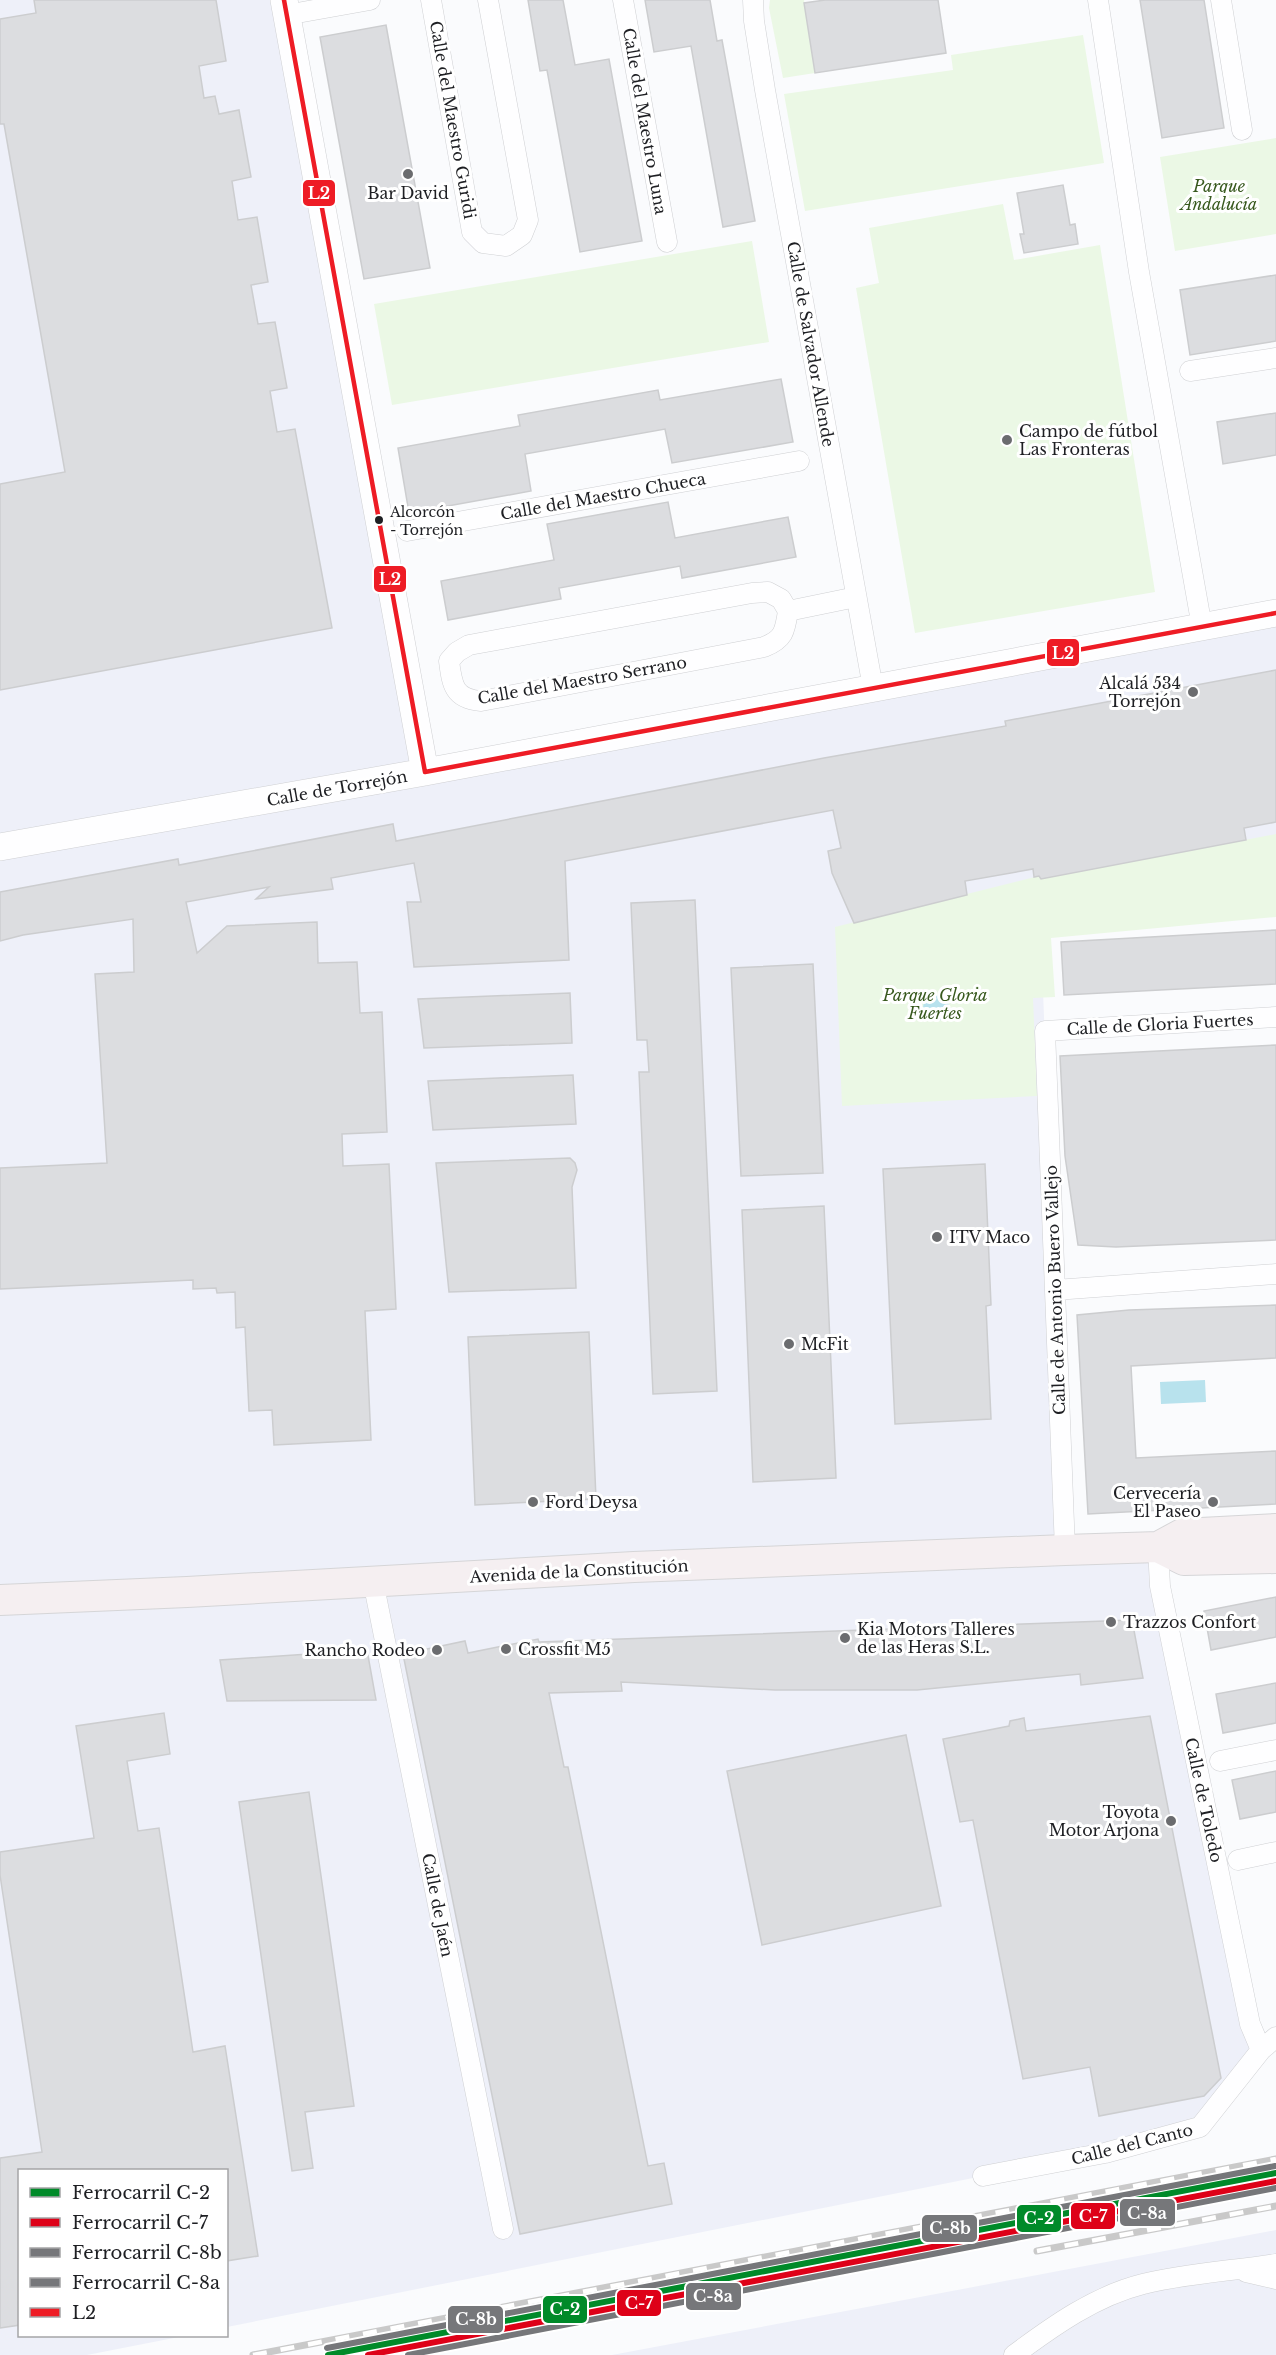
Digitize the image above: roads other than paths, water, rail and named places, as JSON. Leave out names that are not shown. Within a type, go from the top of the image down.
[{"type":"main road","name":"Avenida de la Constitución","points":[[1158,1548],[1182,1534],[1276,1529]]},
{"type":"main road","name":"Avenida de la Constitución","points":[[0,1600],[1065,1550],[1158,1548],[1184,1560],[1276,1558]]},
{"type":"street","points":[[370,0],[285,7],[425,772]]},
{"type":"street","name":"Calle del Maestro Guridi","points":[[431,0],[472,232],[483,243],[506,246],[522,235],[528,220],[488,0]]},
{"type":"street","name":"Calle del Maestro Luna","points":[[623,0],[667,242]]},
{"type":"street","name":"Calle de Salvador Allende","points":[[753,0],[765,90],[873,688]]},
{"type":"street","points":[[1098,0],[1139,272],[1202,627]]},
{"type":"street","points":[[1221,0],[1242,130]]},
{"type":"street","points":[[1190,371],[1276,358]]},
{"type":"street","name":"Calle del Maestro Chueca","points":[[406,531],[799,461]]},
{"type":"street","name":"Calle del Maestro Serrano","points":[[752,592],[768,592],[781,600],[788,611],[785,630],[778,642],[764,647],[481,701],[467,700],[457,691],[451,677],[450,661],[457,652],[470,645],[752,592]]},
{"type":"street","points":[[788,611],[856,597]]},
{"type":"street","name":"Calle de Torrejón","points":[[0,847],[425,772],[1276,613]]},
{"type":"street","name":"Calle de Gloria Fuertes","points":[[1045,1031],[1276,1017]]},
{"type":"street","name":"Calle de Antonio Buero Vallejo","points":[[1045,1031],[1065,1550]]},
{"type":"street","points":[[1055,1290],[1276,1274]]},
{"type":"street","name":"Calle de Toledo","points":[[1158,1548],[1160,1586],[1180,1688],[1250,2024],[1261,2050]]},
{"type":"street","name":"Calle de Jaén","points":[[373,1581],[503,2229]]},
{"type":"street","points":[[1221,1761],[1276,1750]]},
{"type":"street","points":[[1238,1860],[1276,1852]]},
{"type":"street","name":"Calle del Canto","points":[[984,2176],[1105,2153],[1200,2127],[1261,2050],[1276,2037]]},
{"type":"street","points":[[1014,2355],[1092,2303],[1141,2284],[1199,2273],[1276,2264]]},
{"type":"street","points":[[1237,2270],[1276,2279]]},
{"type":"water","points":[[936,995],[945,999],[949,1008],[945,1017],[936,1021],[927,1017],[923,1008],[927,999]]},
{"type":"water","points":[[1205,1380],[1206,1402],[1161,1404],[1160,1382]]},
{"type":"railway","points":[[253,2355],[1276,2159]]},
{"type":"railway","points":[[1037,2251],[1276,2206]]},
{"type":"rail line","name":"C-8b","points":[[327,2348],[1275,2166]]},
{"type":"rail line","name":"C-2","points":[[328,2355],[1276,2173]]},
{"type":"rail line","name":"C-7","points":[[368,2355],[1276,2181]]},
{"type":"rail line","name":"C-8a","points":[[408,2355],[1276,2188]]},
{"type":"place","name":"Bar David","points":[[408,174]]},
{"type":"place","name":"Campo de fútbol Las Fronteras","points":[[1007,440]]},
{"type":"place","name":"Alcorcón - Torrejón","points":[[379,520]]},
{"type":"place","name":"Alcalá 534 Torrejón","points":[[1193,692]]},
{"type":"place","name":"ITV Maco","points":[[937,1237]]},
{"type":"place","name":"McFit","points":[[789,1344]]},
{"type":"place","name":"Ford Deysa","points":[[533,1502]]},
{"type":"place","name":"Cervecería El Paseo","points":[[1213,1502]]},
{"type":"place","name":"Trazzos Confort","points":[[1111,1622]]},
{"type":"place","name":"Kia Motors Talleres de las Heras S.L.","points":[[845,1638]]},
{"type":"place","name":"Crossfit M5","points":[[506,1649]]},
{"type":"place","name":"Rancho Rodeo","points":[[437,1650]]},
{"type":"place","name":"Toyota Motor Arjona","points":[[1171,1821]]},
{"type":"park label","name":"Parque Andalucía","points":[[1219,195]]},
{"type":"park label","name":"Parque Gloria Fuertes","points":[[935,1004]]}]
